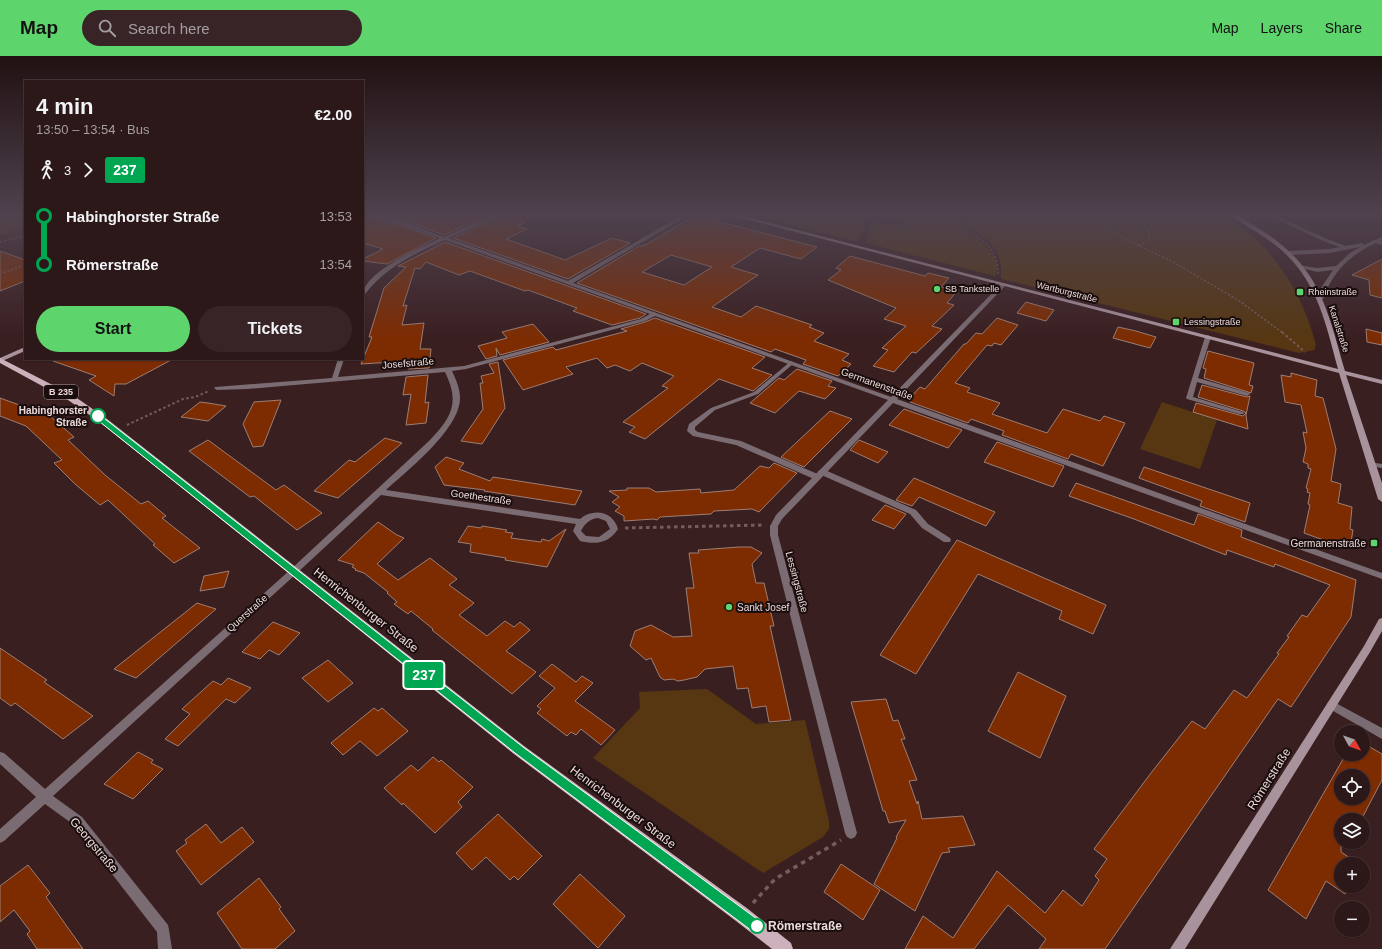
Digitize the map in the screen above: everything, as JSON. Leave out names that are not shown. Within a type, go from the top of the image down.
[{"type":"main road","name":"Wartburgstraße","points":[[886,255],[1382,382]]},
{"type":"main road","name":"Kanalstraße","points":[[1290,255],[1300,266],[1320,300],[1332,334],[1342,372]]},
{"type":"main road","points":[[0,360],[24,349]]},
{"type":"main road","name":"Henrichenburger Straße","points":[[0,360],[71,398],[117,430],[292,572],[519,750],[742,915],[785,949]]},
{"type":"main road","points":[[1342,372],[1382,499]]},
{"type":"main road","name":"Römerstraße","points":[[1178,949],[1368,649],[1382,622]]},
{"type":"street","points":[[364,292],[374,280],[391,265],[410,255]]},
{"type":"street","name":"Germanenstraße","points":[[488,255],[1382,576]]},
{"type":"street","points":[[568,283],[617,255]]},
{"type":"street","points":[[1320,300],[1324,286],[1336,268],[1351,255]]},
{"type":"street","points":[[1300,266],[1316,270],[1336,268]]},
{"type":"street","points":[[774,526],[779,517],[891,399],[1003,285]]},
{"type":"street","name":"Josefstraße","points":[[217,388],[334,380],[464,368],[643,320],[655,314]]},
{"type":"street","points":[[1208,337],[1189,398],[1241,413]]},
{"type":"street","points":[[334,380],[341,360]]},
{"type":"street","points":[[791,363],[756,394],[713,409],[692,426],[691,431],[696,434],[738,443],[913,512],[925,526],[947,540]]},
{"type":"street","name":"Querstraße","points":[[0,837],[432,443],[444,430],[452,417],[457,402],[456,390],[448,370]]},
{"type":"street","points":[[1194,379],[1247,394]]},
{"type":"street","points":[[1372,464],[1382,466]]},
{"type":"street","name":"Goethestraße","points":[[379,492],[580,522],[588,517],[598,515],[607,517],[613,522],[614,529]]},
{"type":"street","points":[[580,522],[577,531],[583,539],[596,541],[608,537],[614,529]]},
{"type":"street","name":"Lessingstraße","points":[[774,526],[774,535],[851,833]]},
{"type":"street","points":[[1332,705],[1382,734]]},
{"type":"street","name":"Georgstraße","points":[[0,757],[44,796],[78,821],[163,930],[165,949]]},
{"type":"path","points":[[992,282],[998,275],[999,270],[995,255]]},
{"type":"path","points":[[1157,255],[1175,263],[1238,300],[1279,329],[1289,339],[1304,350],[1308,363]]},
{"type":"path","points":[[0,274],[24,265]]},
{"type":"path","points":[[117,430],[183,399],[194,397],[217,388]]},
{"type":"path","points":[[614,529],[766,524],[774,526]]},
{"type":"path","points":[[742,915],[776,879],[851,833]]},
{"type":"shaded area","points":[[912,255],[993,255],[997,265],[995,276]]},
{"type":"shaded area","points":[[998,255],[1270,255],[1282,269],[1293,287],[1310,325],[1316,345],[1314,350],[1299,353],[1002,279]]},
{"type":"shaded area","points":[[1162,402],[1217,420],[1200,469],[1140,449]]},
{"type":"shaded area","points":[[707,689],[756,724],[805,720],[829,821],[829,829],[823,837],[763,873],[593,758],[640,708],[639,692]]},
{"type":"building","points":[[0,255],[10,255],[24,260],[24,281],[0,291]]},
{"type":"building","points":[[372,255],[405,255],[387,264],[364,261],[364,258]]},
{"type":"building","points":[[420,255],[480,255],[646,314],[640,318],[612,325],[573,311],[577,308],[528,290],[525,291],[470,271],[459,275],[426,262],[420,269],[415,268],[403,306],[407,305],[402,325],[424,323],[420,349],[431,349],[429,368],[408,369],[409,361],[361,364],[364,360],[372,337],[369,337],[384,288],[406,267],[398,266]]},
{"type":"building","points":[[500,255],[550,255],[565,260],[576,255],[610,255],[568,279]]},
{"type":"building","points":[[624,255],[750,255],[731,267],[758,275],[712,307],[741,317],[756,306],[812,325],[809,327],[824,333],[814,341],[849,354],[842,360],[851,364],[838,376],[803,364],[806,360],[775,349],[771,352],[577,283]],"holes":[[[671,255],[712,267],[684,285],[642,272]]]},
{"type":"building","points":[[785,255],[807,255],[801,259]]},
{"type":"building","points":[[850,256],[925,276],[928,273],[949,278],[941,287],[957,291],[947,303],[954,305],[932,326],[942,329],[916,353],[912,352],[894,372],[873,366],[888,350],[882,348],[906,326],[884,319],[896,308],[828,280],[841,270],[836,268]]},
{"type":"building","points":[[1382,259],[1382,298],[1370,295],[1369,280],[1352,275]]},
{"type":"building","points":[[1026,302],[1054,310],[1046,321],[1017,313]]},
{"type":"building","points":[[655,318],[765,357],[752,368],[772,375],[753,391],[719,379],[645,439],[629,432],[635,427],[623,422],[668,388],[662,386],[674,376],[642,363],[630,371],[615,365],[607,368],[597,358],[566,367],[573,374],[523,390],[503,360],[553,347],[556,350],[627,331],[621,329]]},
{"type":"building","points":[[997,318],[1018,325],[1001,345],[994,343],[992,346],[987,345],[955,383],[970,388],[967,392],[1000,403],[992,414],[1047,433],[1063,409],[1100,421],[1104,416],[1125,423],[1103,466],[1071,454],[1068,459],[1002,435],[1004,431],[985,424],[971,419],[968,423],[910,402],[913,398],[911,397],[920,387],[925,389],[964,344],[966,344],[976,333],[982,334]]},
{"type":"building","points":[[533,324],[549,342],[500,355],[496,348],[497,356],[486,359],[478,346],[507,338],[502,332]]},
{"type":"building","points":[[1118,327],[1156,337],[1150,348],[1113,338]]},
{"type":"building","points":[[1366,329],[1382,333],[1382,345],[1367,342]]},
{"type":"building","points":[[1208,351],[1254,363],[1249,385],[1253,386],[1251,393],[1204,378],[1206,369],[1203,368]]},
{"type":"building","points":[[171,360],[126,384],[115,384],[114,396],[89,380],[96,376],[53,361]]},
{"type":"building","points":[[498,362],[505,408],[482,444],[461,441],[483,409],[480,383],[483,383],[481,376],[494,373],[489,364]]},
{"type":"building","points":[[797,369],[832,381],[828,386],[836,388],[825,399],[799,391],[775,413],[750,403],[779,378],[784,380]]},
{"type":"building","points":[[1291,373],[1317,380],[1315,396],[1323,398],[1336,449],[1331,481],[1341,484],[1338,503],[1352,507],[1350,529],[1353,530],[1351,542],[1347,541],[1346,548],[1304,533],[1310,505],[1308,504],[1310,493],[1307,492],[1308,489],[1306,488],[1311,469],[1308,468],[1308,464],[1303,462],[1306,448],[1303,432],[1307,433],[1301,405],[1285,402],[1281,375],[1291,377]]},
{"type":"building","points":[[428,375],[425,403],[429,402],[426,423],[406,425],[411,394],[403,395],[406,377]]},
{"type":"building","points":[[1202,385],[1247,397],[1250,396],[1246,415],[1248,429],[1193,412],[1196,403],[1243,416],[1246,413],[1198,397]]},
{"type":"building","points":[[0,398],[50,416],[74,437],[68,440],[105,475],[141,504],[148,501],[166,516],[162,518],[200,548],[174,563],[153,545],[155,544],[108,500],[100,505],[75,484],[54,463],[62,460],[26,426],[0,416]]},
{"type":"building","points":[[281,400],[263,446],[253,447],[243,424],[254,402]]},
{"type":"building","points":[[200,402],[226,406],[208,421],[181,417]]},
{"type":"building","points":[[904,409],[962,430],[948,448],[889,425]]},
{"type":"building","points":[[830,411],[852,419],[804,467],[781,457]]},
{"type":"building","points":[[385,438],[402,443],[338,498],[314,491],[349,460],[355,462]]},
{"type":"building","points":[[208,440],[276,490],[284,485],[322,513],[297,530],[254,496],[250,497],[189,451]]},
{"type":"building","points":[[859,440],[888,452],[878,463],[850,450]]},
{"type":"building","points":[[997,442],[1064,466],[1053,487],[984,462]]},
{"type":"building","points":[[446,457],[464,463],[459,469],[490,481],[493,477],[582,491],[575,505],[484,491],[485,490],[444,485],[435,467]]},
{"type":"building","points":[[774,463],[797,473],[759,512],[752,509],[714,511],[711,514],[660,517],[657,520],[624,521],[624,516],[615,511],[620,507],[612,502],[619,497],[609,491],[627,490],[627,488],[649,488],[656,492],[700,489],[701,493],[734,490],[760,466],[769,468]]},
{"type":"building","points":[[1144,467],[1250,503],[1245,522],[1200,506],[1202,501],[1139,478]]},
{"type":"building","points":[[914,478],[995,512],[986,526],[919,497],[912,506],[896,500]]},
{"type":"building","points":[[1076,483],[1194,525],[1198,514],[1242,530],[1241,537],[1356,580],[1351,617],[1291,707],[1278,699],[1105,949],[1039,949],[1046,939],[1008,905],[974,949],[905,949],[923,916],[953,938],[997,871],[1045,913],[1063,890],[1082,906],[1099,880],[1095,876],[1107,859],[1094,849],[1151,773],[1192,721],[1205,729],[1234,690],[1247,698],[1279,654],[1277,653],[1289,637],[1287,636],[1302,615],[1307,617],[1330,585],[1275,564],[1274,567],[1227,550],[1226,555],[1134,519],[1069,496]]},
{"type":"building","points":[[885,505],[906,514],[894,529],[872,520]]},
{"type":"building","points":[[378,522],[404,538],[377,564],[398,580],[430,558],[457,579],[449,585],[474,603],[459,615],[487,636],[505,621],[514,627],[520,622],[530,630],[506,651],[536,672],[512,694],[432,630],[433,629],[411,611],[408,614],[394,604],[397,602],[387,593],[388,592],[364,573],[355,570],[356,569],[352,567],[354,565],[338,560]]},
{"type":"building","points":[[468,526],[481,528],[482,526],[507,530],[505,532],[513,533],[511,538],[541,542],[542,539],[549,541],[566,529],[547,567],[470,552],[471,544],[458,542]]},
{"type":"building","points":[[957,540],[1106,605],[1093,634],[1059,619],[1062,611],[978,574],[916,674],[880,655]]},
{"type":"building","points":[[751,547],[762,553],[752,564],[756,583],[764,583],[774,626],[770,626],[791,720],[769,722],[766,706],[752,708],[748,688],[737,689],[733,666],[705,669],[697,677],[684,680],[664,680],[660,677],[651,658],[646,660],[630,646],[635,631],[651,625],[673,637],[692,636],[686,588],[694,588],[689,553],[699,553],[698,550]]},
{"type":"building","points":[[229,571],[224,587],[200,591],[204,576]]},
{"type":"building","points":[[197,603],[216,609],[136,678],[114,669]]},
{"type":"building","points":[[273,622],[300,633],[279,655],[269,650],[260,659],[242,652]]},
{"type":"building","points":[[0,648],[47,680],[44,682],[93,716],[63,739],[15,703],[11,706],[0,698]]},
{"type":"building","points":[[328,660],[353,683],[328,702],[302,678]]},
{"type":"building","points":[[552,664],[576,682],[582,676],[593,683],[575,701],[615,730],[601,745],[581,729],[576,735],[571,732],[567,736],[537,713],[541,709],[537,706],[555,688],[539,676]]},
{"type":"building","points":[[1018,672],[1066,696],[1040,758],[988,731]]},
{"type":"building","points":[[228,678],[251,688],[235,703],[226,699],[178,746],[165,739],[190,714],[182,709],[213,681],[221,685]]},
{"type":"building","points":[[886,699],[893,721],[898,720],[905,739],[901,739],[917,780],[909,781],[917,804],[918,801],[922,819],[963,816],[975,845],[948,848],[950,852],[942,853],[915,911],[874,884],[897,838],[896,837],[906,820],[889,823],[885,811],[883,811],[851,702]]},
{"type":"building","points":[[374,708],[378,711],[382,708],[408,731],[377,756],[360,741],[343,755],[331,743]]},
{"type":"building","points":[[1370,747],[1382,754],[1382,780],[1370,803],[1370,769],[1337,769],[1342,761],[1370,761]]},
{"type":"building","points":[[138,752],[153,760],[151,763],[163,769],[133,799],[104,784]]},
{"type":"building","points":[[433,757],[439,762],[441,760],[473,787],[458,802],[462,807],[435,833],[403,803],[402,805],[384,788],[411,765],[418,771]]},
{"type":"building","points":[[1334,775],[1334,805],[1369,805],[1365,813],[1334,813],[1334,849],[1341,849],[1341,852],[1348,857],[1334,857],[1334,886],[1326,881],[1306,919],[1268,890]]},
{"type":"building","points":[[498,814],[542,856],[518,880],[514,876],[510,880],[486,857],[472,870],[456,853]]},
{"type":"building","points":[[206,824],[221,843],[242,827],[254,842],[201,885],[176,851],[187,843],[185,840]]},
{"type":"building","points":[[841,864],[880,890],[863,920],[824,892]]},
{"type":"building","points":[[28,865],[50,893],[46,897],[83,949],[37,949],[27,934],[30,931],[14,910],[0,922],[0,886]]},
{"type":"building","points":[[580,874],[625,916],[598,948],[553,904]]},
{"type":"building","points":[[259,878],[281,907],[279,909],[295,931],[275,949],[242,949],[217,913]]},
{"type":"bus line","name":"237","points":[[98,416],[292,572],[519,750],[757,926]]},
{"type":"place","name":"SB Tankstelle","points":[[937,289]]},
{"type":"place","name":"Rheinstraße","points":[[1300,292]]},
{"type":"place","name":"Lessingstraße","points":[[1176,322]]},
{"type":"place","name":"Habinghorster Straße","points":[[98,416]]},
{"type":"place","name":"Germanenstraße","points":[[1374,543]]},
{"type":"place","name":"Sankt Josef","points":[[729,607]]},
{"type":"place","name":"Römerstraße","points":[[757,926]]}]
